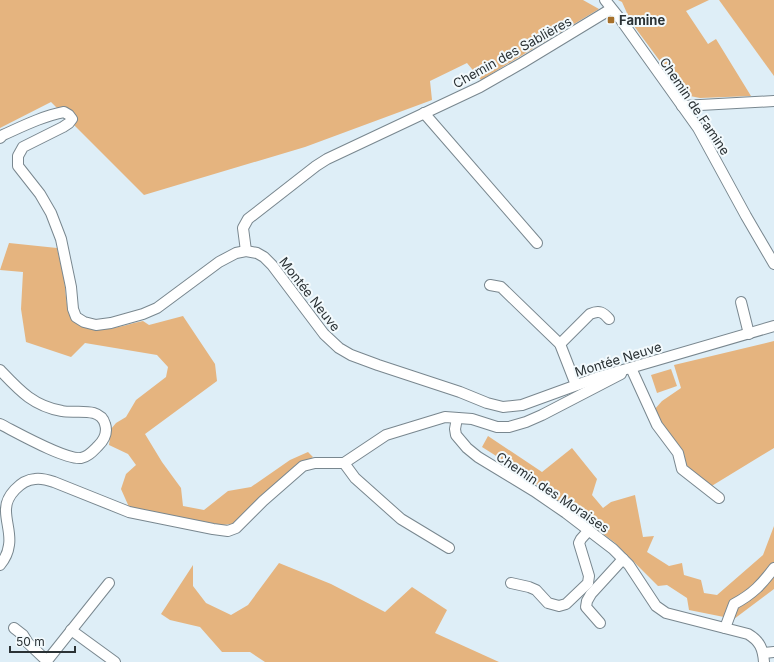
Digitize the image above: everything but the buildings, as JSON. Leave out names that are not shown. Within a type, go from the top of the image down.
[{"type":"street","name":"Chemin de Famine","points":[[605,0],[682,106],[709,147],[774,264]]},
{"type":"street","name":"Chemin des Sablières","points":[[246,251],[243,228],[248,219],[316,166],[327,159],[486,83],[611,9]]},
{"type":"street","points":[[682,106],[774,101]]},
{"type":"street","points":[[0,138],[3,135],[44,116],[64,112],[72,119],[70,123],[63,127],[23,147],[18,156],[18,166],[40,194],[51,213],[61,239],[71,287],[73,309],[76,317],[84,322],[96,324],[111,323],[143,314],[157,308],[219,262],[236,253],[246,251]]},
{"type":"street","points":[[424,113],[537,243]]},
{"type":"street","name":"Montée Neuve","points":[[246,251],[257,254],[268,261],[324,334],[332,343],[351,355],[496,406],[506,407],[522,405],[599,377],[774,326]]},
{"type":"street","points":[[490,285],[501,287],[560,344],[576,385]]},
{"type":"street","points":[[741,302],[749,334]]},
{"type":"street","points":[[560,344],[590,314],[596,311],[604,313],[609,319]]},
{"type":"street","points":[[0,565],[8,553],[10,543],[5,509],[8,499],[18,487],[34,479],[43,479],[54,482],[129,512],[228,531],[236,528],[263,500],[303,466],[314,463],[344,463],[386,435],[445,418],[472,419],[497,427],[509,427],[526,422],[614,379],[632,368],[657,425],[678,453],[682,469],[719,498]]},
{"type":"street","points":[[0,370],[20,391],[35,402],[50,409],[60,411],[92,412],[99,416],[105,423],[106,431],[104,439],[90,454],[81,458],[64,456],[0,424]]},
{"type":"street","name":"Chemin des Moraises","points":[[454,418],[456,435],[467,448],[478,457],[534,491],[613,549],[637,576],[656,606],[666,612],[748,634],[755,638],[767,656]]},
{"type":"street","points":[[344,463],[354,478],[401,520],[449,548]]},
{"type":"street","points":[[511,583],[529,586],[536,590],[548,603],[554,606],[559,606],[570,601],[588,583],[589,576],[579,543],[589,530]]},
{"type":"street","points":[[600,624],[586,607],[586,601],[623,559]]},
{"type":"street","points":[[725,628],[734,604],[745,598],[759,587],[774,568]]},
{"type":"street","points":[[14,628],[23,635],[28,643],[47,661],[109,583]]},
{"type":"street","points":[[71,630],[115,662]]},
{"type":"shaded area","points":[[0,0],[583,0],[599,9],[481,80],[467,63],[430,81],[432,100],[305,147],[144,195],[51,102],[0,128]]},
{"type":"shaded area","points":[[618,0],[709,0],[686,11],[708,44],[716,39],[751,96],[700,98],[685,95],[631,22],[622,2]]},
{"type":"shaded area","points":[[719,0],[774,0],[774,76]]},
{"type":"shaded area","points":[[9,243],[57,248],[64,278],[68,309],[71,317],[76,323],[83,327],[93,329],[107,329],[143,321],[149,325],[183,316],[215,364],[217,381],[145,434],[162,462],[181,488],[183,506],[204,510],[228,491],[251,487],[290,460],[308,452],[313,457],[295,468],[232,524],[222,525],[129,507],[121,489],[126,474],[136,465],[128,454],[109,445],[111,429],[116,423],[126,417],[136,400],[166,377],[168,367],[157,355],[85,343],[71,357],[26,342],[21,309],[23,272],[0,270]]},
{"type":"shaded area","points":[[774,341],[774,448],[710,487],[687,468],[684,454],[662,427],[654,410],[662,401],[681,388],[674,365]]},
{"type":"shaded area","points":[[671,369],[677,386],[657,393],[651,375]]},
{"type":"shaded area","points":[[488,436],[542,472],[572,448],[597,479],[592,495],[603,508],[611,502],[635,495],[643,537],[654,536],[647,552],[669,566],[682,563],[684,575],[701,580],[704,593],[717,595],[763,555],[774,526],[774,589],[734,619],[689,610],[687,598],[667,585],[658,586],[614,542],[509,464],[482,447]]},
{"type":"shaded area","points":[[279,563],[331,584],[385,612],[412,587],[447,610],[435,633],[499,662],[265,662],[250,652],[222,652],[200,627],[170,620],[161,614],[193,565],[193,586],[206,603],[231,615],[248,605]]},
{"type":"place","name":"Famine","points":[[611,20]]}]
